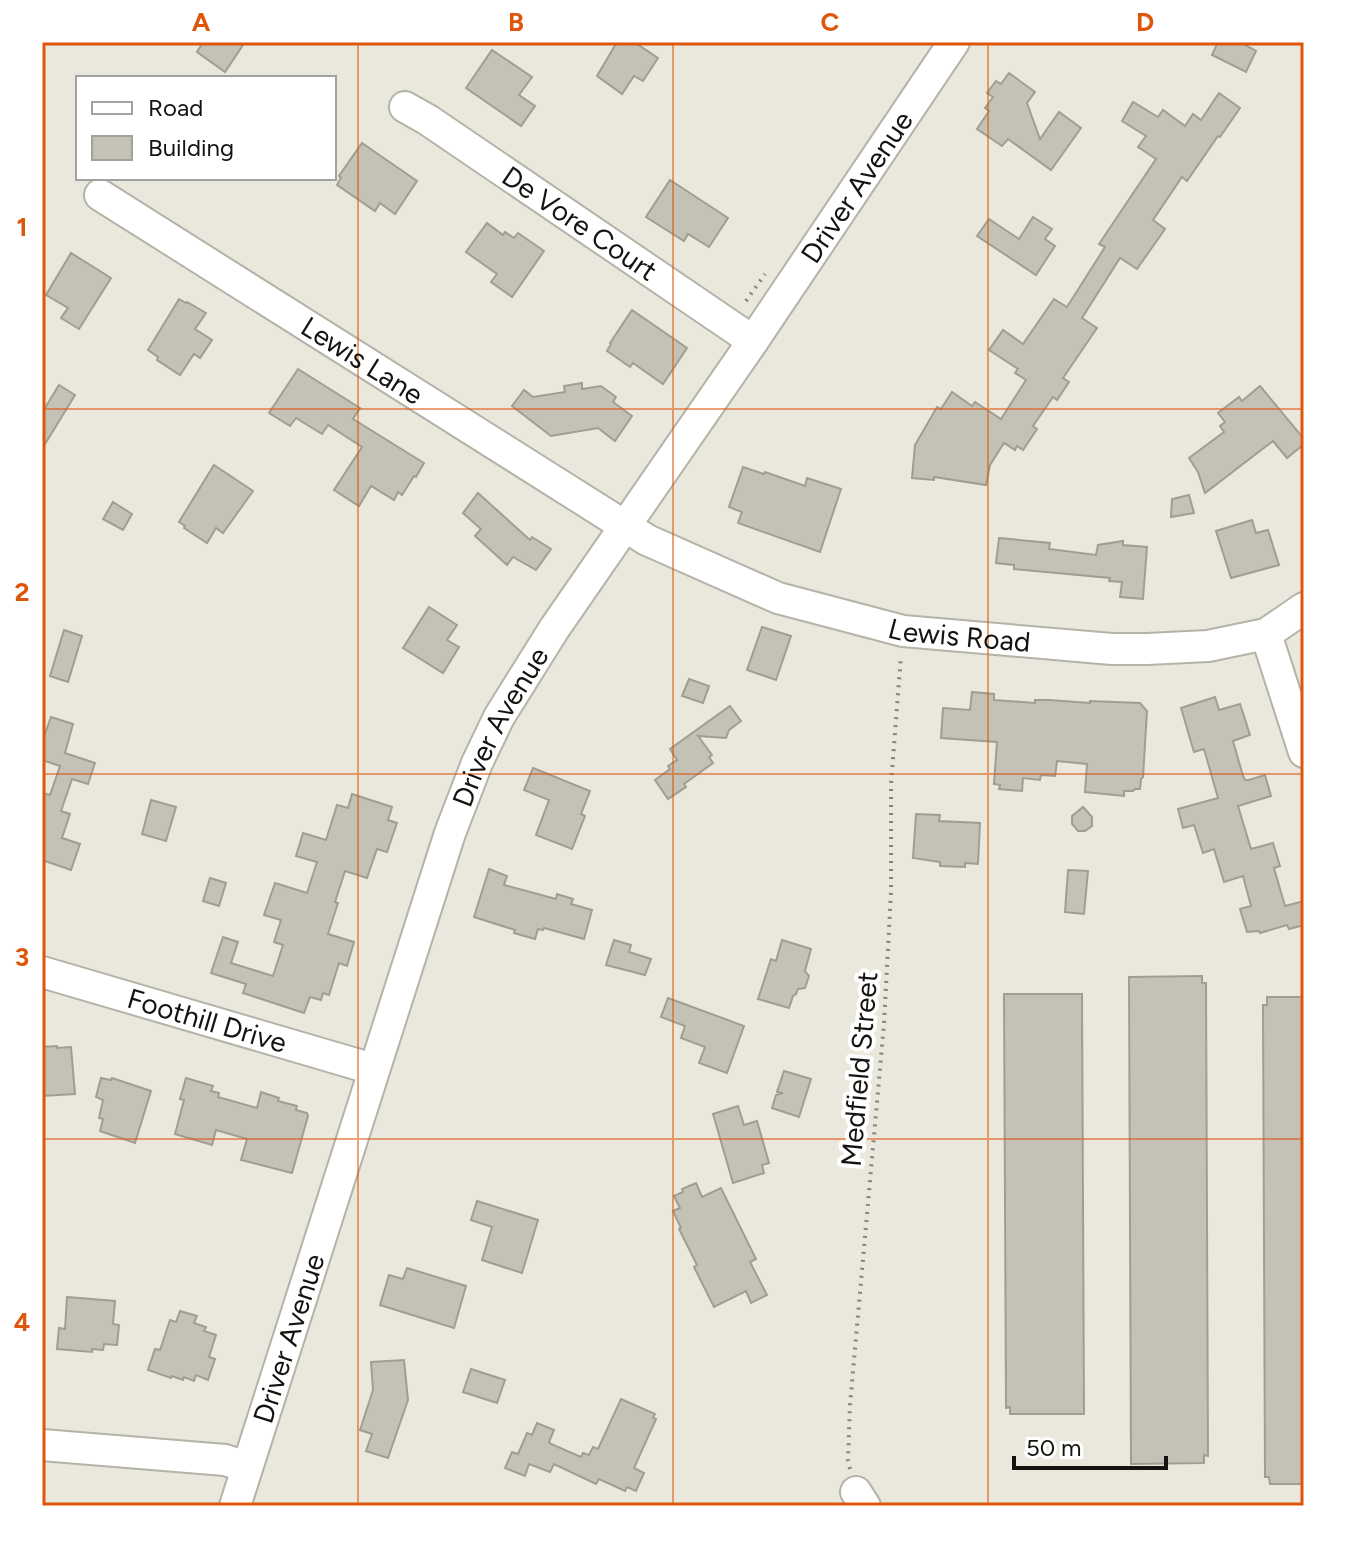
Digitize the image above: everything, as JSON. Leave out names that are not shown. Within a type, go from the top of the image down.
[{"type":"street","name":"Driver Avenue","points":[[235,1506],[450,833],[499,717],[554,629],[954,42]]},
{"type":"street","name":"De Vore Court","points":[[405,107],[753,341]]},
{"type":"street","name":"Lewis Lane","points":[[100,195],[625,527]]},
{"type":"street","name":"Lewis Road","points":[[625,527],[647,540],[778,598],[903,631],[1112,649],[1208,646],[1266,634],[1304,608]]},
{"type":"street","points":[[1266,634],[1304,752]]},
{"type":"street","name":"Foothill Drive","points":[[42,972],[373,1069]]},
{"type":"street","points":[[42,1445],[225,1460],[247,1467]]},
{"type":"path","name":"Medfield Street","points":[[861,1499],[848,1460],[850,1405],[884,1024],[891,892],[891,784],[901,648]]},
{"type":"building","points":[[203,42],[245,42],[225,72],[197,52]]},
{"type":"building","points":[[617,42],[634,42],[658,58],[643,81],[634,76],[622,94],[597,76]]},
{"type":"building","points":[[1218,42],[1240,42],[1256,51],[1246,72],[1212,55]]},
{"type":"building","points":[[492,50],[532,77],[519,95],[535,106],[521,126],[466,88]]},
{"type":"building","points":[[1009,73],[1035,92],[1027,103],[1040,139],[1059,112],[1081,128],[1051,170],[1008,139],[1002,146],[977,129],[989,111],[985,108],[993,97],[987,93],[996,81],[1001,84]]},
{"type":"building","points":[[1219,93],[1240,108],[1187,181],[1182,177],[1153,220],[1165,229],[1137,269],[1120,258],[1082,318],[1097,328],[1063,378],[1069,382],[1057,400],[1053,397],[1033,426],[1037,429],[1023,450],[1017,446],[1015,450],[1004,443],[990,465],[986,485],[934,477],[934,480],[912,478],[915,445],[937,407],[941,409],[952,392],[972,406],[975,402],[1001,419],[1026,380],[1015,373],[1018,369],[989,350],[1003,330],[1023,344],[1054,299],[1067,307],[1105,247],[1099,244],[1156,159],[1138,147],[1146,136],[1122,121],[1133,102],[1158,117],[1163,110],[1185,126],[1193,114],[1201,120]]},
{"type":"building","points":[[362,143],[417,181],[395,214],[380,203],[375,211],[337,185],[339,176]]},
{"type":"building","points":[[670,180],[728,218],[709,247],[688,234],[684,241],[646,217]]},
{"type":"building","points":[[1033,217],[1052,229],[1045,239],[1055,246],[1036,275],[977,236],[989,219],[1019,239]]},
{"type":"building","points":[[487,223],[503,235],[505,232],[514,238],[518,233],[544,251],[512,297],[491,282],[497,274],[466,252]]},
{"type":"building","points":[[71,253],[111,278],[79,329],[61,318],[68,308],[46,295]]},
{"type":"building","points":[[179,299],[206,313],[195,329],[212,340],[200,358],[194,354],[180,375],[148,350]]},
{"type":"building","points":[[632,310],[687,348],[663,384],[633,363],[630,367],[607,351]]},
{"type":"building","points":[[298,369],[360,408],[353,419],[424,463],[402,495],[398,492],[394,500],[371,486],[359,506],[334,490],[362,447],[328,425],[322,434],[296,418],[290,426],[269,413]]},
{"type":"building","points":[[582,383],[582,389],[601,386],[616,397],[613,402],[632,416],[615,441],[598,428],[551,436],[512,406],[524,390],[533,397],[565,392],[564,386]]},
{"type":"building","points":[[59,385],[75,395],[42,449],[42,413]]},
{"type":"building","points":[[1260,386],[1304,439],[1304,444],[1287,458],[1273,441],[1205,493],[1189,458],[1224,432],[1220,426],[1225,422],[1218,413],[1239,397],[1242,401]]},
{"type":"building","points":[[214,465],[253,491],[223,533],[216,528],[207,543],[179,522]]},
{"type":"building","points":[[743,467],[805,486],[807,478],[841,489],[820,552],[738,523],[742,512],[729,507]]},
{"type":"building","points":[[478,493],[530,540],[532,537],[551,549],[536,570],[513,557],[507,565],[475,536],[481,529],[463,513]]},
{"type":"building","points":[[1189,495],[1194,513],[1171,517],[1172,499]]},
{"type":"building","points":[[113,502],[132,514],[123,530],[103,519]]},
{"type":"building","points":[[1252,520],[1256,533],[1268,530],[1279,565],[1231,578],[1216,531]]},
{"type":"building","points":[[999,538],[1050,543],[1049,549],[1096,555],[1098,545],[1123,541],[1123,545],[1147,547],[1143,599],[1120,597],[1122,582],[1109,581],[1110,578],[1014,569],[1014,565],[996,563]]},
{"type":"building","points":[[429,607],[457,625],[447,640],[459,647],[443,673],[403,648]]},
{"type":"building","points":[[762,627],[791,636],[776,680],[747,670]]},
{"type":"building","points":[[64,630],[82,636],[68,682],[50,676]]},
{"type":"building","points":[[689,679],[709,686],[703,703],[682,696]]},
{"type":"building","points":[[972,692],[994,694],[994,700],[1035,703],[1035,700],[1049,700],[1140,703],[1147,711],[1140,789],[1124,791],[1124,796],[1085,792],[1087,764],[1057,761],[1055,776],[1041,775],[1040,780],[1023,778],[1022,791],[999,789],[1000,785],[994,784],[997,742],[941,738],[943,708],[970,710]]},
{"type":"building","points":[[1215,697],[1219,710],[1240,704],[1250,735],[1233,741],[1243,776],[1249,780],[1265,775],[1271,796],[1238,806],[1251,849],[1273,843],[1280,866],[1274,868],[1285,906],[1304,901],[1304,925],[1289,929],[1287,925],[1260,933],[1247,932],[1240,909],[1251,906],[1243,876],[1224,882],[1214,849],[1203,853],[1194,825],[1183,828],[1178,809],[1218,798],[1204,749],[1194,752],[1181,708]]},
{"type":"building","points":[[730,706],[741,721],[729,730],[726,738],[698,736],[712,755],[709,757],[713,763],[668,799],[655,780],[677,760],[670,749]]},
{"type":"building","points":[[51,717],[73,724],[65,753],[95,763],[88,784],[72,779],[61,811],[70,814],[62,838],[80,844],[71,870],[42,860],[42,793],[50,795],[60,766],[42,760],[42,742]]},
{"type":"building","points":[[533,768],[590,791],[581,814],[585,816],[572,849],[536,835],[549,800],[524,790]]},
{"type":"building","points":[[352,794],[392,807],[388,820],[397,823],[387,852],[377,849],[367,878],[345,871],[328,934],[354,942],[347,966],[339,963],[329,995],[323,993],[321,1000],[310,997],[304,1013],[243,993],[246,984],[211,973],[223,937],[238,942],[231,963],[273,976],[283,945],[274,942],[281,920],[264,915],[275,883],[307,893],[317,862],[296,856],[303,833],[326,840],[337,805],[348,808]]},
{"type":"building","points":[[151,800],[176,807],[166,841],[142,834]]},
{"type":"building","points":[[1083,807],[1092,817],[1092,826],[1078,831],[1072,824],[1072,816]]},
{"type":"building","points":[[916,814],[940,815],[939,821],[980,823],[978,864],[940,866],[940,862],[913,858]]},
{"type":"building","points":[[489,869],[507,876],[504,885],[556,899],[557,894],[573,899],[571,904],[592,910],[584,939],[544,928],[538,929],[535,939],[474,917]]},
{"type":"building","points":[[1068,870],[1088,871],[1084,914],[1065,912]]},
{"type":"building","points":[[210,878],[226,883],[219,906],[203,901]]},
{"type":"building","points":[[614,940],[631,945],[629,952],[651,959],[645,975],[606,965]]},
{"type":"building","points":[[782,940],[811,949],[805,971],[809,976],[805,988],[798,989],[789,1008],[758,999],[771,959],[776,961]]},
{"type":"building","points":[[1202,976],[1202,983],[1206,983],[1208,1456],[1204,1455],[1204,1463],[1131,1464],[1129,977]]},
{"type":"building","points":[[1004,994],[1082,994],[1084,1414],[1010,1414],[1010,1407],[1006,1408]]},
{"type":"building","points":[[1267,997],[1304,997],[1304,1484],[1270,1484],[1269,1477],[1265,1477],[1263,1005],[1267,1005]]},
{"type":"building","points":[[668,998],[744,1026],[727,1073],[699,1063],[705,1047],[681,1038],[685,1026],[661,1017]]},
{"type":"building","points":[[42,1047],[71,1047],[75,1094],[42,1096]]},
{"type":"building","points":[[784,1071],[811,1079],[799,1117],[772,1108],[776,1095],[783,1093],[777,1092]]},
{"type":"building","points":[[101,1078],[112,1078],[151,1091],[135,1143],[100,1131],[103,1100],[96,1097]]},
{"type":"building","points":[[186,1078],[213,1086],[211,1091],[219,1093],[218,1097],[257,1108],[261,1092],[307,1113],[292,1173],[241,1160],[247,1139],[216,1130],[212,1145],[175,1134]]},
{"type":"building","points":[[738,1106],[744,1125],[757,1121],[769,1163],[762,1165],[764,1173],[733,1183],[713,1114]]},
{"type":"building","points":[[696,1183],[702,1197],[721,1188],[756,1259],[750,1262],[767,1295],[751,1303],[746,1291],[714,1307],[694,1267],[697,1265],[673,1211],[680,1208],[674,1196]]},
{"type":"building","points":[[477,1201],[538,1220],[522,1273],[482,1260],[492,1227],[471,1220]]},
{"type":"building","points":[[407,1268],[466,1286],[454,1328],[380,1305],[389,1275],[403,1279]]},
{"type":"building","points":[[67,1297],[115,1301],[113,1324],[119,1325],[117,1345],[104,1344],[103,1350],[92,1349],[92,1352],[57,1349],[59,1328],[65,1329]]},
{"type":"building","points":[[180,1311],[197,1316],[194,1323],[216,1335],[209,1357],[215,1359],[208,1380],[196,1375],[194,1381],[184,1377],[183,1380],[171,1378],[148,1370],[155,1349],[160,1350],[170,1320],[176,1322]]},
{"type":"building","points":[[404,1360],[408,1400],[388,1458],[366,1451],[372,1434],[360,1430],[373,1390],[371,1362]]},
{"type":"building","points":[[471,1369],[505,1380],[497,1403],[463,1392]]},
{"type":"building","points":[[621,1399],[655,1414],[653,1418],[656,1419],[634,1468],[644,1473],[636,1491],[627,1487],[625,1491],[599,1479],[596,1484],[554,1464],[550,1472],[529,1464],[525,1476],[505,1468],[512,1452],[518,1454],[527,1433],[532,1435],[537,1423],[554,1430],[551,1444],[581,1457],[583,1453],[589,1455],[593,1447],[598,1449]]}]
